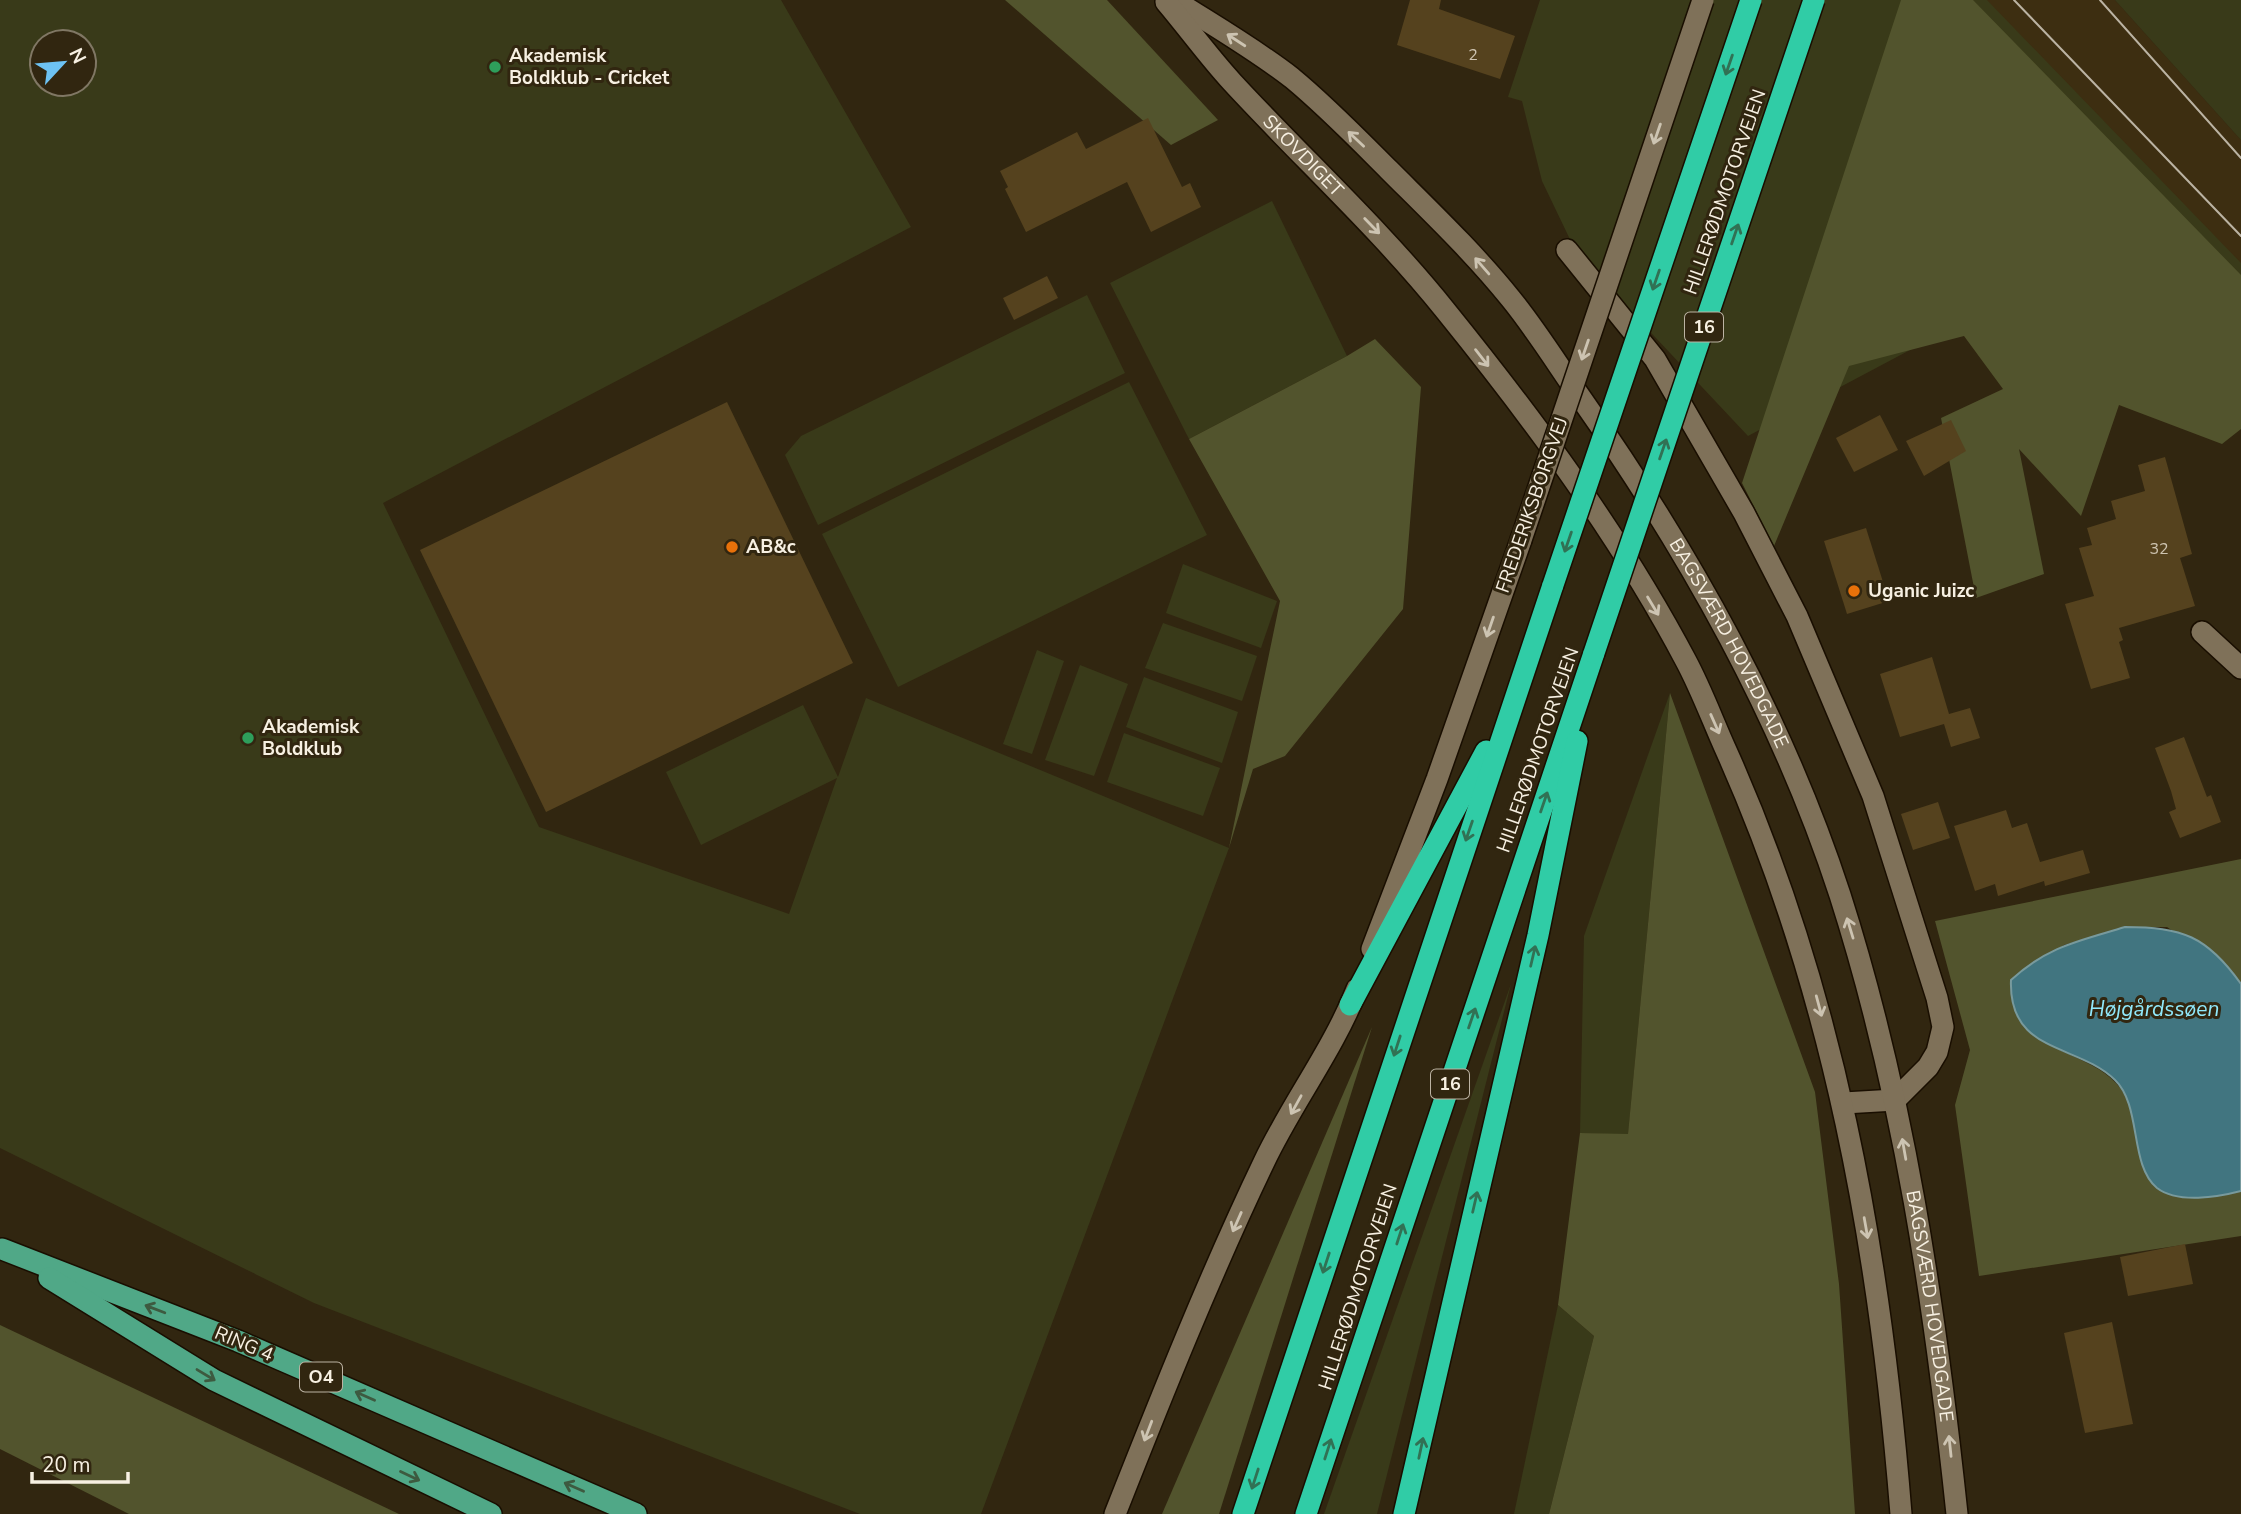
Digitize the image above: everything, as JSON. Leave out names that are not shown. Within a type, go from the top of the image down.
[{"type":"highway","name":"HILLERØDMOTORVEJEN","points":[[1243,1514],[1514,696],[1751,0]]},
{"type":"highway","name":"HILLERØDMOTORVEJEN","points":[[1306,1514],[1814,0]]},
{"type":"highway","points":[[1404,1514],[1538,935],[1594,653]]},
{"type":"highway","points":[[1350,1005],[1514,696]]},
{"type":"main road","name":"RING 4","points":[[1,1249],[214,1380],[491,1514]]},
{"type":"main road","name":"RING 4","points":[[1,1249],[238,1341],[636,1514]]},
{"type":"street","name":"SKOVDIGET","points":[[1164,0],[1230,79],[1387,241],[1445,309],[1588,500],[1687,662],[1747,796],[1786,898],[1818,1000],[1844,1104]]},
{"type":"street","name":"BAGSVÆRD HOVEDGADE","points":[[1174,0],[1293,79],[1457,239],[1510,298],[1629,466],[1706,592],[1761,698],[1805,801],[1839,893],[1871,998],[1895,1100],[1936,1340],[1957,1514]]},
{"type":"street","name":"FREDERIKSBORGVEJ","points":[[1115,1514],[1170,1373],[1265,1160],[1350,1005],[1437,779],[1521,540],[1703,0]]},
{"type":"street","points":[[1567,250],[1655,359],[1744,513],[1797,616],[1873,796],[1937,998],[1943,1027],[1937,1052],[1928,1067],[1895,1100],[1844,1104],[1871,1252],[1889,1381],[1901,1514]]},
{"type":"street","points":[[2202,632],[2241,668]]},
{"type":"shaded area","name":"Akademisk Boldklub","points":[[0,0],[781,0],[911,227],[383,503],[539,827],[789,914],[837,778],[701,845],[666,772],[803,705],[838,777],[866,698],[1229,848],[981,1514],[860,1514],[314,1303],[0,1148]]},
{"type":"shaded area","points":[[1540,0],[1987,0],[2241,263],[2241,283],[2010,297],[1748,436],[1577,254],[1542,181],[1522,101],[1508,97]]},
{"type":"shaded area","points":[[1973,0],[2115,0],[2241,140],[2241,275]]},
{"type":"shaded area","points":[[2115,0],[2241,0],[2241,140]]},
{"type":"shaded area","points":[[1272,201],[1347,356],[1189,439],[1110,283]]},
{"type":"shaded area","points":[[1087,295],[1125,373],[818,525],[785,455],[801,436]]},
{"type":"shaded area","points":[[1129,382],[1207,535],[898,687],[822,534]]},
{"type":"shaded area","points":[[1183,564],[1277,601],[1261,648],[1166,613]]},
{"type":"shaded area","points":[[1163,623],[1257,656],[1242,701],[1145,668]]},
{"type":"shaded area","points":[[1037,650],[1064,661],[1032,754],[1003,744]]},
{"type":"shaded area","points":[[1080,665],[1128,684],[1094,776],[1045,760]]},
{"type":"shaded area","points":[[1144,677],[1238,712],[1222,763],[1126,727]]},
{"type":"shaded area","points":[[1670,693],[1628,1135],[1580,1133],[1584,936]]},
{"type":"shaded area","points":[[1124,733],[1220,768],[1203,816],[1107,782]]},
{"type":"shaded area","points":[[1511,984],[1377,1514],[1324,1514]]},
{"type":"shaded area","points":[[1558,1305],[1594,1336],[1549,1514],[1514,1514]]},
{"type":"green space","points":[[1005,0],[1107,0],[1218,120],[1171,145]]},
{"type":"green space","points":[[1901,0],[1973,0],[2241,275],[2241,429],[2222,444],[2119,405],[2081,516],[2019,449],[2044,574],[1976,598],[1941,418],[2003,389],[1964,336],[1849,366],[1774,546],[1742,483]]},
{"type":"green space","points":[[1375,339],[1421,387],[1403,609],[1285,756],[1253,769],[1229,848],[1280,601],[1189,439]]},
{"type":"green space","points":[[1670,693],[1815,1092],[1839,1284],[1855,1514],[1549,1514],[1594,1336],[1558,1305],[1580,1133],[1628,1134]]},
{"type":"green space","points":[[2241,859],[2241,984],[2232,971],[2167,927],[2125,927],[2064,945],[2011,980],[2014,1006],[2024,1025],[2040,1039],[2100,1070],[2117,1084],[2129,1103],[2233,1193],[2241,1191],[2241,1236],[1979,1276],[1955,1105],[1970,1050],[1935,921]]},
{"type":"green space","points":[[1372,1027],[1219,1514],[1162,1514]]},
{"type":"green space","points":[[0,1325],[399,1514],[129,1514],[0,1449]]},
{"type":"water","name":"Højgårdssøen","points":[[2125,927],[2162,929],[2192,938],[2217,955],[2241,984],[2241,1191],[2187,1198],[2157,1188],[2142,1165],[2129,1105],[2115,1080],[2099,1068],[2033,1034],[2021,1022],[2013,1004],[2011,980],[2038,959],[2078,941]]},
{"type":"building","points":[[1410,0],[1441,0],[1439,9],[1515,36],[1500,79],[1397,45]]},
{"type":"building","points":[[1148,118],[1182,187],[1190,183],[1201,207],[1151,232],[1127,182],[1026,232],[1005,189],[1008,187],[1000,171],[1077,132],[1086,149]]},
{"type":"building","points":[[1047,276],[1058,298],[1014,320],[1003,298]]},
{"type":"building","points":[[727,402],[853,663],[546,812],[420,550]]},
{"type":"building","points":[[1880,415],[1898,450],[1854,472],[1836,438]]},
{"type":"building","points":[[1951,420],[1966,451],[1924,476],[1906,441]]},
{"type":"building","points":[[2165,457],[2192,554],[2180,558],[2195,606],[2119,628],[2123,640],[2119,642],[2130,678],[2091,689],[2065,604],[2094,596],[2079,548],[2092,545],[2087,528],[2116,519],[2111,501],[2145,491],[2138,465]]},
{"type":"building","points":[[1866,528],[1889,601],[1847,614],[1824,541]]},
{"type":"building","points":[[1932,657],[1949,714],[1970,708],[1980,738],[1951,747],[1944,724],[1900,737],[1880,674]]},
{"type":"building","points":[[2184,737],[2207,797],[2211,795],[2221,822],[2180,838],[2169,812],[2176,809],[2171,791],[2155,748]]},
{"type":"building","points":[[1938,802],[1950,838],[1913,850],[1901,814]]},
{"type":"building","points":[[2006,810],[2012,828],[2027,823],[2040,862],[2083,850],[2090,873],[2045,886],[2044,881],[1998,896],[1995,884],[1975,891],[1954,826]]},
{"type":"building","points":[[2185,1244],[2193,1284],[2128,1296],[2120,1257]]},
{"type":"building","points":[[2112,1322],[2133,1424],[2085,1433],[2064,1333]]},
{"type":"tram line","points":[[2014,0],[2241,236]]},
{"type":"tram line","points":[[2100,0],[2241,158]]},
{"type":"place","name":"Akademisk Boldklub - Cricket","points":[[495,67]]},
{"type":"place","name":"AB&c","points":[[732,547]]},
{"type":"place","name":"Uganic Juizc","points":[[1854,591]]},
{"type":"place","name":"Akademisk Boldklub","points":[[248,738]]}]
